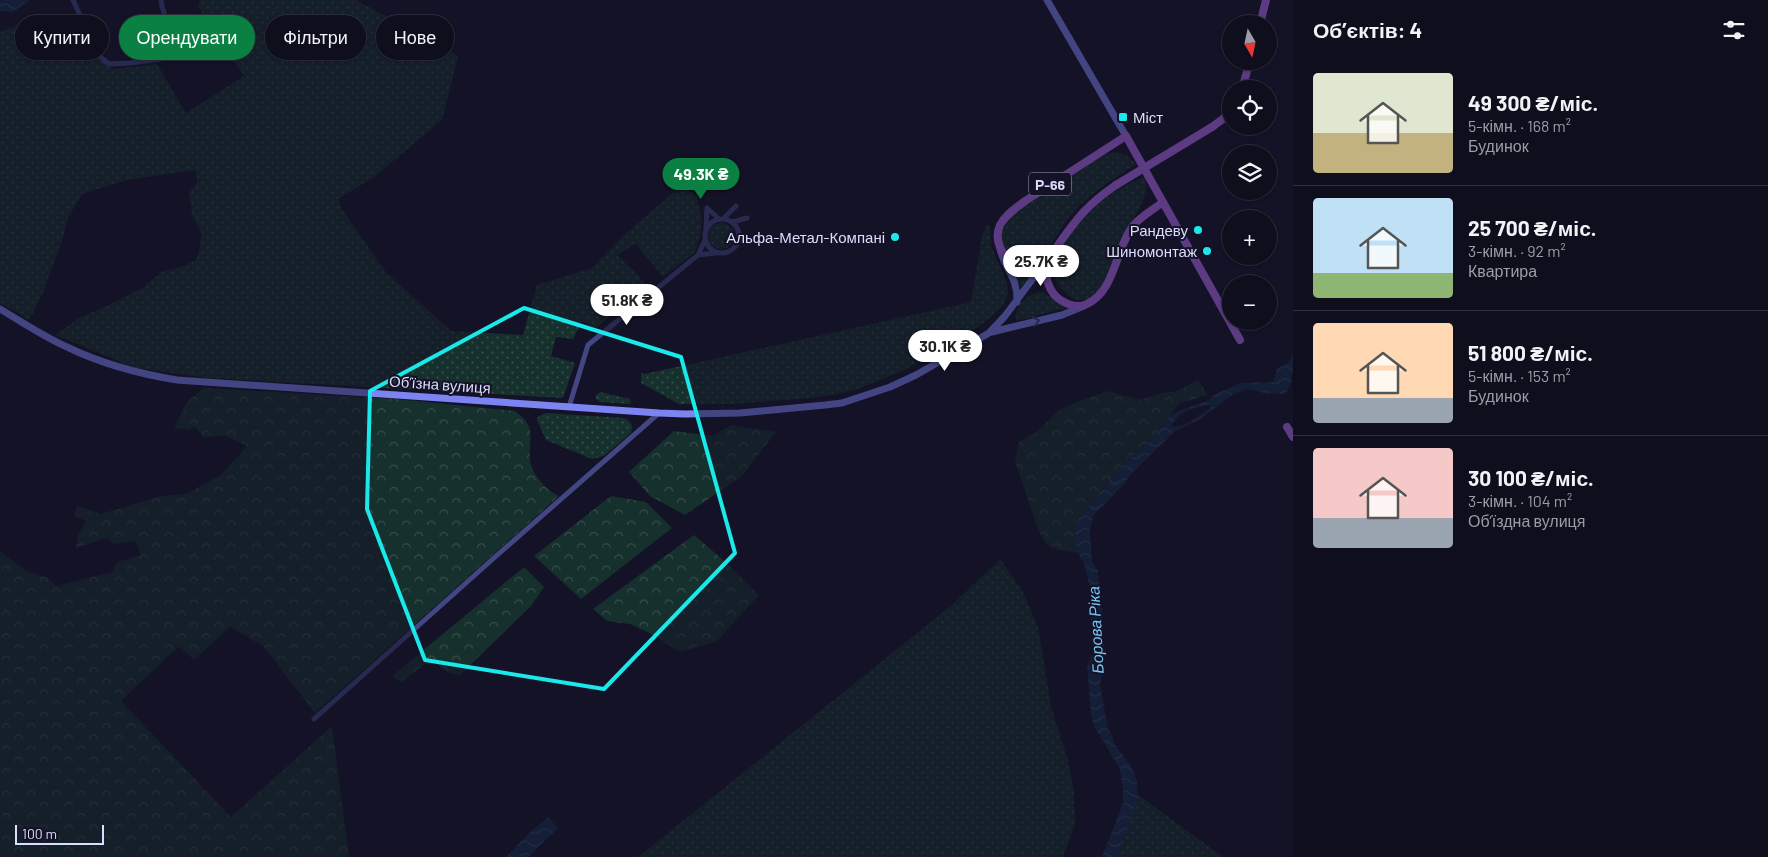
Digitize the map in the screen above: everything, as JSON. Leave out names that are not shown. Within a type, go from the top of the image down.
[{"type":"main road","points":[[1046,0],[1126,136],[1240,340]]},
{"type":"main road","points":[[1262,15],[1266,0]]},
{"type":"main road","name":"Р-66","points":[[1047,260],[1080,214],[1096,198],[1222,120]]},
{"type":"main road","name":"Р-66","points":[[1000,248],[999,227],[1009,213],[1126,136]]},
{"type":"main road","points":[[989,333],[1077,310],[1098,296],[1106,286],[1133,227],[1146,214],[1163,202]]},
{"type":"main road","points":[[1000,248],[1006,257],[1016,263],[1030,265],[1047,260]]},
{"type":"main road","points":[[1000,248],[1005,263],[1015,280],[1016,302]]},
{"type":"main road","points":[[1047,260],[1046,275],[1048,286],[1053,293],[1070,304],[1077,306],[1087,304]]},
{"type":"main road","points":[[989,333],[1016,302],[1047,260]]},
{"type":"main road","name":"Об’їзна вулиця","points":[[0,309],[49,338],[83,354],[132,371],[165,378],[199,382],[685,414],[740,413],[842,403],[890,387],[916,375],[989,333]]},
{"type":"main road","points":[[1287,427],[1293,437]]},
{"type":"street","points":[[73,0],[98,55],[109,64],[176,57],[181,50],[180,43],[161,10],[160,0]]},
{"type":"street","points":[[706,229],[711,223],[721,219],[736,206],[731,221]]},
{"type":"street","points":[[569,407],[588,344],[698,256],[705,240],[707,208],[721,219],[731,221],[747,218],[738,229]]},
{"type":"street","points":[[698,256],[716,253],[726,254],[735,248],[740,240],[738,229],[731,221]]},
{"type":"street","points":[[705,240],[708,247],[716,253]]},
{"type":"street","points":[[314,719],[660,413]]},
{"type":"highlighted area","points":[[524,308],[681,357],[735,553],[604,689],[425,660],[367,509],[370,391]]},
{"type":"green space","points":[[200,0],[356,0],[383,15],[376,15],[376,60],[454,60],[454,54],[458,56],[442,120],[373,178],[338,199],[343,211],[386,272],[451,331],[523,335],[537,285],[592,268],[624,235],[682,185],[697,197],[702,219],[700,237],[695,252],[663,277],[636,244],[617,255],[636,273],[647,287],[595,328],[582,321],[573,339],[556,337],[551,356],[575,363],[563,398],[209,378],[135,368],[55,335],[79,318],[144,287],[161,272],[182,267],[196,260],[200,247],[201,233],[192,214],[189,193],[198,181],[195,170],[127,180],[82,194],[68,218],[63,238],[42,295],[29,320],[0,303],[0,32],[15,26],[15,60],[102,60],[113,69],[157,64],[186,113],[244,76],[233,60],[255,60],[255,15],[203,15],[198,7]]},
{"type":"green space","points":[[1117,152],[1126,155],[1136,164],[1100,188],[1080,205],[1042,257],[1030,262],[1019,259],[1009,252],[1002,242],[1000,235],[1007,217],[1085,166],[1106,154]]},
{"type":"green space","points":[[1145,176],[1146,191],[1144,198],[1101,286],[1090,298],[1083,300],[1068,295],[1057,282],[1052,266],[1063,243],[1098,202]]},
{"type":"green space","points":[[721,223],[730,227],[734,236],[730,245],[721,249],[712,245],[708,236],[712,227]]},
{"type":"green space","points":[[987,224],[991,227],[991,245],[1007,283],[1008,294],[1003,305],[993,316],[946,349],[902,371],[858,389],[832,395],[732,404],[679,404],[641,383],[641,373],[645,374],[971,302],[982,236]]},
{"type":"green space","points":[[1007,261],[1022,268],[1038,268],[1022,289]]},
{"type":"green space","points":[[1038,292],[1045,293],[1065,308],[1017,321],[1015,316],[1020,305],[1026,298]]},
{"type":"green space","points":[[1198,380],[1208,395],[1179,404],[1152,440],[1122,466],[1076,522],[1074,539],[1078,553],[1059,550],[1047,545],[1039,532],[1015,461],[1019,442],[1038,431],[1058,411],[1108,391],[1140,400],[1162,393],[1177,391]]},
{"type":"green space","points":[[204,388],[396,399],[515,411],[527,422],[529,428],[531,466],[545,486],[559,496],[315,713],[263,646],[230,627],[194,660],[179,646],[121,701],[231,817],[332,726],[349,857],[0,857],[0,551],[26,571],[46,577],[56,586],[112,572],[117,562],[141,555],[136,541],[114,544],[107,538],[76,548],[78,534],[87,521],[74,516],[77,506],[101,514],[160,496],[186,494],[221,475],[247,446],[224,435],[204,438],[194,426],[189,430],[174,428],[187,402]]},
{"type":"green space","points":[[600,392],[630,399],[631,402],[629,404],[600,402],[595,396]]},
{"type":"green space","points":[[545,413],[624,418],[632,426],[631,433],[604,456],[592,459],[546,440],[537,420],[538,417]]},
{"type":"green space","points":[[731,425],[776,432],[742,476],[685,515],[650,496],[629,472],[674,431],[713,436]]},
{"type":"green space","points":[[611,496],[646,502],[672,528],[581,599],[534,556]]},
{"type":"green space","points":[[694,535],[730,566],[759,595],[716,642],[680,652],[653,635],[630,624],[607,621],[593,609]]},
{"type":"green space","points":[[1000,559],[1022,590],[1038,627],[1052,710],[1068,760],[1074,792],[1075,824],[1063,857],[638,857],[952,605]]},
{"type":"green space","points":[[524,567],[544,587],[531,606],[460,675],[445,670],[433,659],[401,682],[392,676]]},
{"type":"green space","points":[[1137,794],[1223,857],[1117,857],[1134,810]]},
{"type":"water","points":[[0,0],[29,1],[12,12],[0,11]]},
{"type":"water","name":"Борова Ріка","points":[[1293,356],[1293,372],[1285,394],[1264,393],[1247,389],[1234,394],[1200,419],[1174,432],[1130,475],[1124,484],[1093,516],[1090,530],[1092,562],[1098,571],[1098,581],[1101,586],[1098,598],[1102,607],[1105,659],[1100,684],[1108,729],[1116,746],[1131,767],[1137,784],[1135,805],[1129,827],[1117,857],[1102,857],[1123,803],[1123,788],[1120,769],[1094,726],[1091,713],[1087,667],[1094,651],[1091,617],[1092,595],[1084,564],[1074,539],[1076,522],[1122,466],[1152,440],[1170,416],[1183,409],[1207,401],[1214,395],[1241,383],[1273,382],[1277,369],[1288,363]],"holes":[[[1211,405],[1211,407],[1192,420],[1182,425],[1171,426],[1177,418],[1186,412],[1201,406]]]},
{"type":"water","points":[[548,817],[558,828],[528,857],[506,857],[529,833]]},
{"type":"place","name":"Міст","points":[[1123,117]]},
{"type":"place","name":"Рандеву","points":[[1198,230]]},
{"type":"place","name":"Альфа-Метал-Компані","points":[[895,237]]},
{"type":"place","name":"Шиномонтаж","points":[[1207,251]]}]
